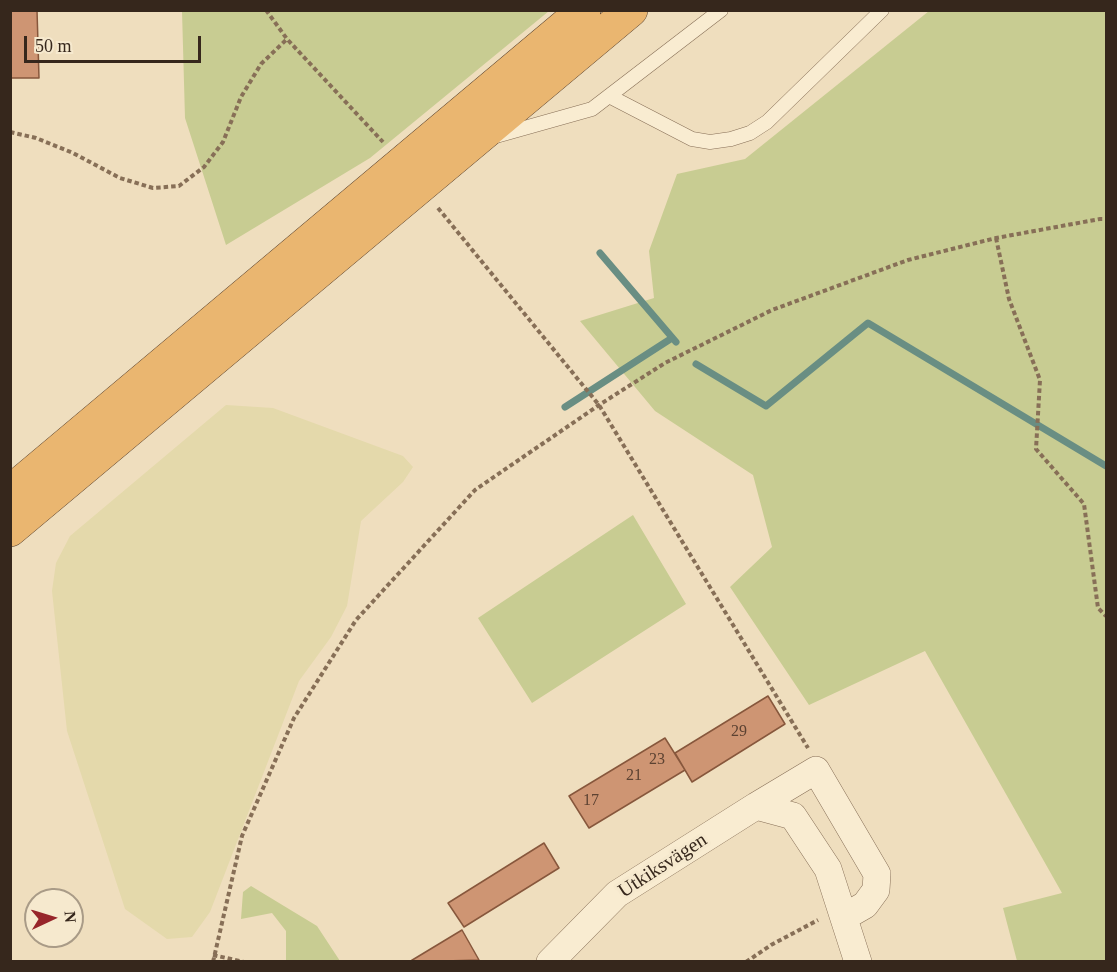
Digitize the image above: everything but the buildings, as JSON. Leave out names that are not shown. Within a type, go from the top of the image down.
[{"type":"highway","points":[[10,492],[584,10]]},
{"type":"highway","points":[[10,530],[631,10]]},
{"type":"street","name":"Utkiksvägen","points":[[550,962],[617,894],[816,770]]},
{"type":"street","points":[[816,770],[877,874],[876,890],[865,905],[842,912]]},
{"type":"street","points":[[756,806],[793,816],[828,869],[858,962]]},
{"type":"lane","points":[[474,142],[592,109],[721,10]]},
{"type":"lane","points":[[609,96],[692,139],[710,142],[750,134],[767,122],[882,10]]},
{"type":"path","points":[[266,10],[286,39],[384,143]]},
{"type":"path","points":[[10,132],[36,138],[73,153],[120,178],[153,188],[179,186],[204,167],[223,142],[241,97],[261,64],[286,39]]},
{"type":"path","points":[[437,206],[599,405],[812,754],[816,770]]},
{"type":"path","points":[[213,962],[242,836],[294,718],[356,620],[475,490],[665,363],[772,310],[908,260],[996,238],[1107,219]]},
{"type":"path","points":[[996,238],[1009,299],[1040,380],[1036,448],[1084,504],[1098,608],[1107,616]]},
{"type":"path","points":[[747,962],[771,945],[842,912]]},
{"type":"path","points":[[213,956],[244,962]]},
{"type":"shaded area","points":[[226,405],[273,408],[403,456],[413,467],[403,482],[361,521],[347,606],[331,637],[299,681],[210,912],[192,937],[167,939],[125,909],[67,731],[52,591],[56,563],[70,536]]},
{"type":"green space","points":[[182,10],[549,11],[370,158],[226,245],[185,118]]},
{"type":"green space","points":[[929,11],[1106,11],[1106,961],[1017,961],[1003,908],[1062,893],[925,651],[809,705],[730,587],[772,547],[753,475],[655,411],[580,321],[654,298],[649,251],[677,174],[745,159]]},
{"type":"green space","points":[[633,515],[686,604],[532,703],[478,618]]},
{"type":"green space","points":[[251,886],[317,926],[340,961],[286,961],[286,931],[272,913],[241,919],[243,892]]},
{"type":"waterway","points":[[600,253],[676,342]]},
{"type":"waterway","points":[[696,364],[766,406],[868,323],[1106,466]]},
{"type":"waterway","points":[[565,407],[672,338]]}]
